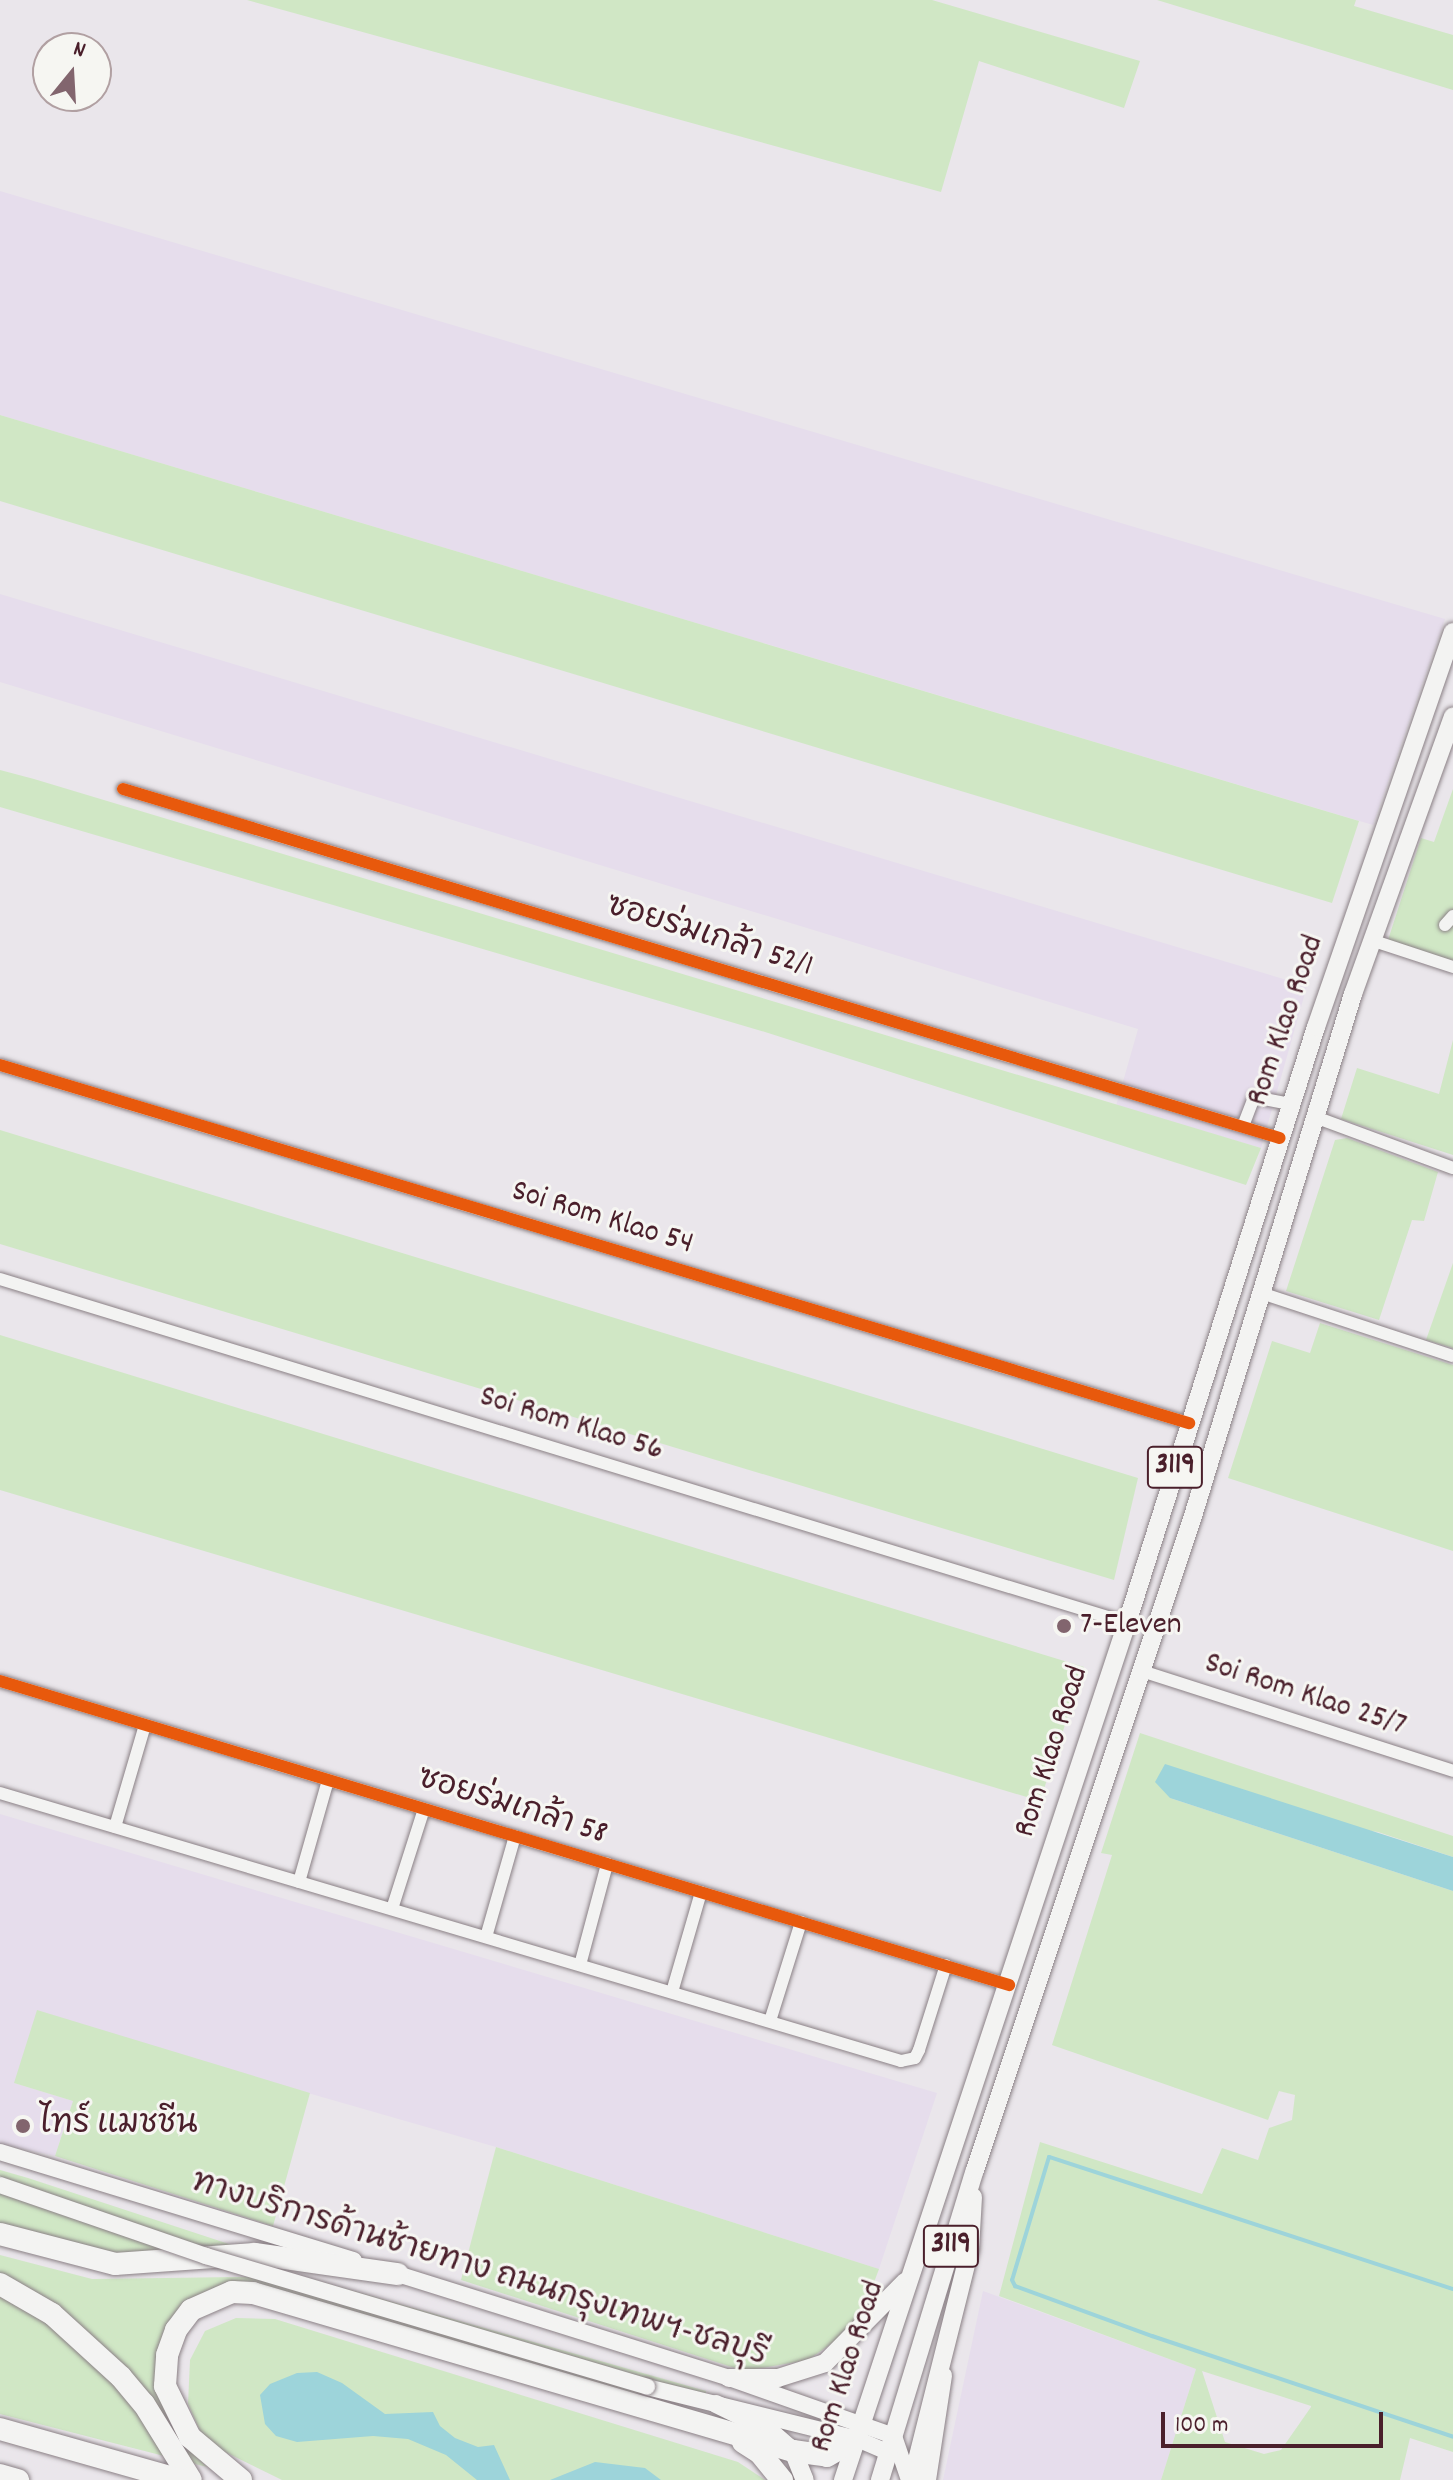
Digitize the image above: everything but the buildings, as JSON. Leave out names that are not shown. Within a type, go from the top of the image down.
[{"type":"highway","points":[[0,2234],[115,2264],[255,2254],[398,2274]]},
{"type":"highway","points":[[0,2284],[52,2314],[121,2377],[144,2404],[191,2480]]},
{"type":"highway","points":[[241,2480],[190,2437],[165,2386],[167,2355],[176,2330],[191,2310],[232,2292],[253,2293],[793,2451],[827,2456],[860,2431]]},
{"type":"highway","points":[[0,2429],[180,2480]]},
{"type":"highway","points":[[730,2434],[760,2453],[782,2480]]},
{"type":"highway","points":[[0,2475],[18,2480]]},
{"type":"main road","name":"Rom Klao Road","points":[[843,2480],[1127,1623],[1291,1104],[1453,632]]},
{"type":"main road","name":"Rom Klao Road","points":[[880,2480],[975,2170],[1142,1671],[1371,940],[1452,719]]},
{"type":"main road","name":"ทางบริการด้านซ้ายทาง ถนนกรุงเทพฯ-ชลบุรี","points":[[0,2152],[729,2378],[891,2444]]},
{"type":"main road","points":[[910,2480],[970,2249],[975,2170]]},
{"type":"main road","name":"ทางบริการด้านซ้ายทาง ถนนกรุงเทพฯ-ชลบุรี","points":[[0,2185],[206,2256],[647,2387],[716,2404],[860,2431]]},
{"type":"main road","points":[[729,2378],[778,2378],[825,2363],[910,2276]]},
{"type":"main road","points":[[928,2480],[941,2413],[946,2350]]},
{"type":"main road","points":[[716,2404],[769,2430],[793,2451],[805,2480]]},
{"type":"main road","points":[[891,2444],[910,2480]]},
{"type":"street","name":"ซอยร่มเกล้า 52/1","points":[[123,789],[1280,1138]]},
{"type":"street","points":[[1371,940],[1453,967]]},
{"type":"street","name":"Soi Rom Klao 54","points":[[0,1065],[1189,1423]]},
{"type":"street","points":[[1243,1126],[1254,1097],[1291,1104]]},
{"type":"street","points":[[1315,1117],[1453,1168]]},
{"type":"street","name":"Soi Rom Klao 56","points":[[0,1279],[1127,1623]]},
{"type":"street","points":[[1261,1293],[1453,1356]]},
{"type":"street","name":"Soi Rom Klao 25/7","points":[[1142,1671],[1453,1771]]},
{"type":"street","name":"ซอยร่มเกล้า 58","points":[[0,1681],[1009,1985]]},
{"type":"street","points":[[115,1827],[145,1725]]},
{"type":"street","points":[[299,1882],[328,1780]]},
{"type":"street","points":[[0,1793],[908,2062],[919,2050],[946,1965]]},
{"type":"street","points":[[392,1909],[424,1809]]},
{"type":"street","points":[[486,1937],[515,1836]]},
{"type":"street","points":[[580,1965],[607,1864]]},
{"type":"street","points":[[672,1992],[701,1892]]},
{"type":"street","points":[[770,2021],[801,1922]]},
{"type":"street","points":[[850,2480],[860,2431]]},
{"type":"shaded area","points":[[0,191],[1445,619],[1373,825],[0,415]]},
{"type":"shaded area","points":[[0,594],[1307,986],[1261,1148],[1116,1106],[1138,1029],[0,682]]},
{"type":"shaded area","points":[[0,1814],[937,2093],[879,2269],[496,2147],[210,2065],[14,2083],[73,2101],[55,2156],[0,2144]]},
{"type":"shaded area","points":[[983,2291],[1196,2369],[1161,2480],[943,2480]]},
{"type":"green space","points":[[247,0],[932,0],[1140,61],[1124,108],[979,61],[941,192]]},
{"type":"green space","points":[[1157,0],[1356,0],[1354,6],[1453,35],[1453,90]]},
{"type":"green space","points":[[0,415],[1359,821],[1332,903],[0,501]]},
{"type":"green space","points":[[0,770],[1261,1148],[1246,1185],[765,1032],[0,807]]},
{"type":"green space","points":[[1453,789],[1453,961],[1388,940],[1421,838],[1434,842]]},
{"type":"green space","points":[[1453,1040],[1453,1155],[1341,1119],[1357,1068],[1439,1094]]},
{"type":"green space","points":[[0,1130],[1138,1478],[1114,1580],[0,1244]]},
{"type":"green space","points":[[1347,1138],[1438,1172],[1424,1221],[1412,1220],[1379,1320],[1286,1291],[1335,1140]]},
{"type":"green space","points":[[1453,1263],[1453,1348],[1426,1340]]},
{"type":"green space","points":[[1320,1323],[1453,1365],[1453,1551],[1228,1478],[1272,1341],[1310,1353]]},
{"type":"green space","points":[[0,1335],[1084,1667],[1040,1801],[0,1490]]},
{"type":"green space","points":[[1140,1733],[1453,1836],[1453,1857],[1378,1832],[1170,1798],[1453,1891],[1453,2452],[1410,2438],[1400,2480],[1161,2480],[1196,2369],[999,2296],[1040,2142],[1202,2194],[1222,2148],[1258,2160],[1269,2128],[1292,2120],[1295,2095],[1279,2091],[1268,2120],[1052,2045],[1112,1855],[1101,1853]],"holes":[[[1202,2371],[1311,2406],[1281,2450],[1264,2454],[1225,2442]]]},
{"type":"green space","points":[[37,2010],[310,2093],[273,2226],[55,2156],[73,2101],[14,2083]]},
{"type":"green space","points":[[496,2147],[879,2269],[858,2325],[808,2360],[744,2371],[461,2280]]},
{"type":"green space","points":[[0,2170],[232,2245],[110,2257],[0,2227]]},
{"type":"green space","points":[[0,2255],[92,2279],[301,2276],[706,2391],[705,2407],[588,2385],[225,2283],[177,2310],[163,2397],[171,2429],[207,2467],[0,2414]]},
{"type":"green space","points":[[236,2318],[275,2319],[738,2462],[765,2480],[282,2480],[205,2442],[188,2404],[190,2360],[205,2331]]},
{"type":"water","points":[[1165,1764],[1453,1857],[1453,1891],[1170,1798],[1155,1782]]},
{"type":"water","points":[[317,2372],[342,2383],[385,2414],[433,2412],[440,2426],[455,2438],[478,2447],[494,2445],[510,2480],[477,2480],[446,2455],[408,2439],[373,2436],[297,2442],[276,2436],[265,2424],[260,2395],[270,2384],[297,2373]]},
{"type":"water","points":[[595,2462],[645,2468],[661,2480],[550,2480]]},
{"type":"waterway","points":[[1453,2289],[1049,2157],[1012,2280],[1015,2286],[1152,2336],[1453,2437]]},
{"type":"cycle path","points":[[123,789],[1280,1138]]},
{"type":"cycle path","points":[[0,1065],[1189,1423]]},
{"type":"cycle path","points":[[0,1681],[1009,1985]]},
{"type":"place","name":"7-Eleven","points":[[1064,1626]]},
{"type":"place","name":"ไทร์ แมชชีน","points":[[23,2126]]}]
